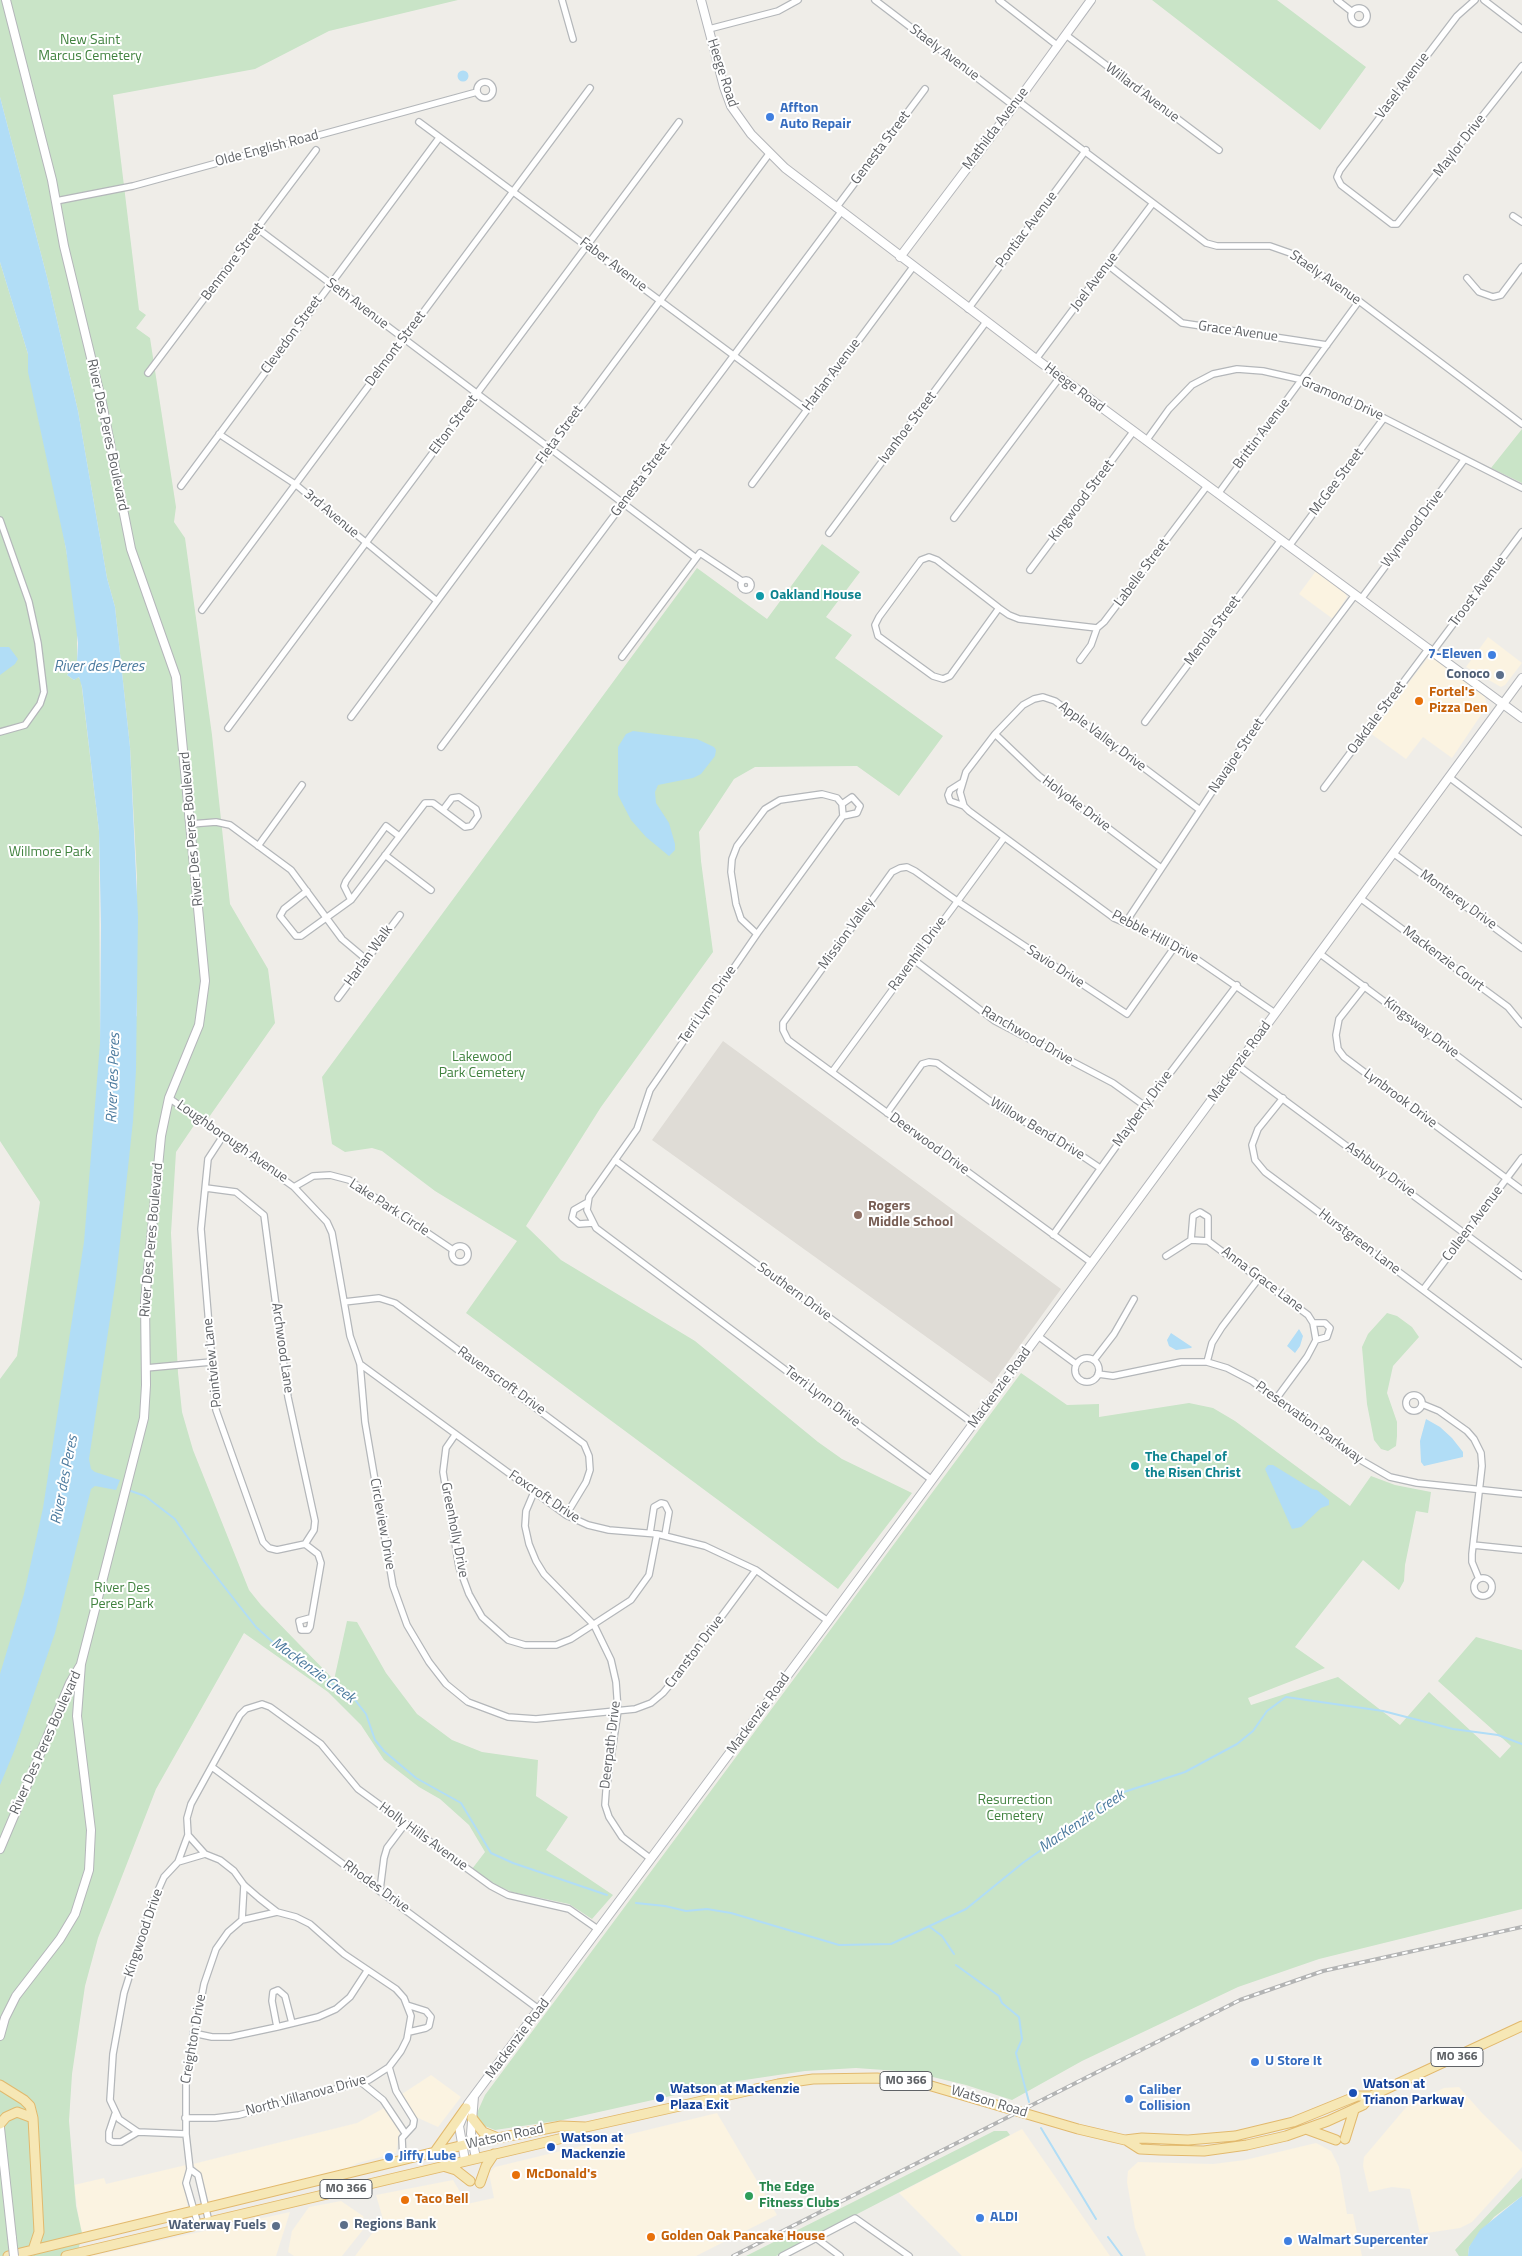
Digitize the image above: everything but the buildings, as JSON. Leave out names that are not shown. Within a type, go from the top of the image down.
[{"type":"main road","name":"River Des Peres Boulevard","points":[[0,2036],[5,2018],[16,1996],[60,1939],[76,1914],[89,1870],[91,1830],[78,1716],[81,1664],[144,1418],[146,1290],[161,1136],[169,1098],[196,1033],[205,990],[176,677],[132,554],[106,424],[66,258],[56,200],[6,0]]},
{"type":"main road","name":"Heege Road","points":[[701,0],[731,106],[742,124],[770,154],[839,210],[968,309],[1522,718]]},
{"type":"main road","name":"Mathilda Avenue","points":[[900,257],[1091,0]]},
{"type":"main road","name":"Mackenzie Road","points":[[465,2160],[461,2146],[459,2126],[466,2108],[474,2096],[540,2010],[974,1424],[1522,678]]},
{"type":"main road","name":"River Des Peres Boulevard","points":[[0,1850],[70,1682],[81,1664]]},
{"type":"main road","name":"Watson Road","points":[[209,2222],[563,2138],[586,2127],[778,2084],[825,2078],[859,2078],[908,2082],[943,2088],[1078,2129],[1125,2140],[1140,2149],[1204,2151],[1247,2145],[1306,2129],[1354,2110],[1363,2106],[1372,2096],[1522,2026]]},
{"type":"main road","points":[[0,2085],[24,2100],[30,2106],[33,2118],[39,2232],[33,2250]]},
{"type":"main road","points":[[474,2096],[472,2143],[476,2158]]},
{"type":"main road","name":"Watson Road","points":[[1125,2140],[1142,2138],[1205,2140],[1235,2136],[1293,2122],[1357,2096],[1372,2096]]},
{"type":"main road","points":[[434,2153],[466,2108]]},
{"type":"main road","points":[[1306,2129],[1340,2139],[1354,2110]]},
{"type":"main road","points":[[14,2256],[0,2126],[12,2113],[17,2112],[33,2118]]},
{"type":"main road","points":[[472,2118],[483,2132],[498,2138]]},
{"type":"main road","name":"Watson Road","points":[[208,2209],[472,2143],[561,2126],[586,2127]]},
{"type":"main road","points":[[480,2183],[486,2166],[494,2154]]},
{"type":"main road","points":[[442,2166],[456,2170],[470,2180]]},
{"type":"main road","name":"MO 366","points":[[8,2256],[208,2209]]},
{"type":"main road","name":"MO 366","points":[[68,2256],[87,2253],[209,2222]]},
{"type":"main road","points":[[39,2232],[50,2246]]},
{"type":"street","points":[[562,0],[573,39]]},
{"type":"street","points":[[709,29],[778,11],[798,0]]},
{"type":"street","name":"Staely Avenue","points":[[875,0],[1016,103],[1086,150],[1206,243],[1217,246],[1270,246],[1290,253],[1359,301],[1522,424]]},
{"type":"street","points":[[999,0],[1058,46]]},
{"type":"street","points":[[1337,0],[1351,11]]},
{"type":"street","name":"Vasel Avenue","points":[[1397,224],[1392,224],[1341,185],[1337,177],[1452,22],[1475,0]]},
{"type":"street","points":[[1484,0],[1522,29]]},
{"type":"street","name":"Willard Avenue","points":[[1066,35],[1219,150]]},
{"type":"street","name":"Maylor Drive","points":[[1397,224],[1522,66]]},
{"type":"street","name":"Delmont Street","points":[[202,610],[590,88]]},
{"type":"street","name":"Genesta Street","points":[[442,747],[734,355],[925,89]]},
{"type":"street","name":"Olde English Road","points":[[56,200],[132,186],[477,92]]},
{"type":"street","name":"Faber Avenue","points":[[419,122],[512,192],[588,245],[806,409]]},
{"type":"street","name":"Elton Street","points":[[228,728],[679,122]]},
{"type":"street","name":"Clevedon Street","points":[[181,486],[439,138]]},
{"type":"street","name":"Benmore Street","points":[[148,373],[316,150]]},
{"type":"street","name":"Pontiac Avenue","points":[[968,309],[1086,150]]},
{"type":"street","name":"Fleta Street","points":[[351,717],[770,154]]},
{"type":"street","name":"Joel Avenue","points":[[1036,359],[1108,266],[1153,202]]},
{"type":"street","points":[[1513,216],[1522,222]]},
{"type":"street","name":"Seth Avenue","points":[[258,229],[696,558]]},
{"type":"street","name":"Grace Avenue","points":[[1108,266],[1182,323],[1327,344]]},
{"type":"street","name":"Harlan Avenue","points":[[752,484],[806,409],[914,267]]},
{"type":"street","points":[[1467,278],[1479,292],[1493,297],[1501,295],[1522,267]]},
{"type":"street","name":"Brittin Avenue","points":[[1218,494],[1359,301]]},
{"type":"street","name":"Ivanhoe Street","points":[[830,534],[986,322]]},
{"type":"street","name":"Gramond Drive","points":[[1146,441],[1169,409],[1186,391],[1213,374],[1236,369],[1263,371],[1303,380],[1384,418],[1522,488]]},
{"type":"street","points":[[954,518],[1060,377]]},
{"type":"street","name":"McGee Street","points":[[1289,546],[1384,418]]},
{"type":"street","name":"Kingwood Street","points":[[1030,570],[1133,432]]},
{"type":"street","name":"3rd Avenue","points":[[219,434],[295,484],[437,601]]},
{"type":"street","name":"Wynwood Drive","points":[[1358,597],[1464,460]]},
{"type":"street","name":"Labelle Street","points":[[1080,660],[1091,645],[1098,628],[1207,486]]},
{"type":"street","points":[[0,520],[29,602],[38,643],[44,692],[40,704],[25,725],[0,732]]},
{"type":"street","name":"Troost Avenue","points":[[1431,650],[1522,532]]},
{"type":"street","name":"Menola Street","points":[[1145,722],[1281,540]]},
{"type":"street","points":[[622,657],[700,553],[742,581]]},
{"type":"street","points":[[999,608],[950,676],[943,678],[933,676],[878,636],[875,625],[921,560],[929,557],[999,608],[1019,620],[1089,629],[1098,628]]},
{"type":"street","name":"Navajoe Street","points":[[1126,922],[1246,739],[1358,597]]},
{"type":"street","name":"Oakdale Street","points":[[1324,788],[1431,650]]},
{"type":"street","name":"Apple Valley Drive","points":[[966,772],[995,734],[1023,704],[1044,697],[1055,701],[1200,810]]},
{"type":"street","name":"Holyoke Drive","points":[[995,734],[1039,776],[1161,868]]},
{"type":"street","name":"Pebble Hill Drive","points":[[966,772],[961,783],[950,790],[948,795],[950,801],[964,806],[1004,838],[1114,918],[1176,945],[1276,1013]]},
{"type":"street","points":[[1449,777],[1522,832]]},
{"type":"street","points":[[961,783],[960,792],[964,806]]},
{"type":"street","points":[[258,846],[302,785]]},
{"type":"street","points":[[757,934],[741,919],[736,904],[731,872],[736,846],[765,809],[780,800],[822,794],[836,798],[842,804],[844,816]]},
{"type":"street","points":[[307,891],[281,911],[280,916],[293,935],[301,936],[351,900],[425,803],[432,803],[465,827],[471,826],[478,816],[476,809],[460,797],[452,798],[443,810]]},
{"type":"street","name":"Terri Lynn Drive","points":[[842,804],[852,797],[860,806],[857,813],[844,816],[757,934],[650,1090],[637,1129],[588,1197],[588,1202],[574,1210],[572,1218],[579,1224],[592,1223],[604,1234],[932,1480]]},
{"type":"street","points":[[191,824],[216,822],[230,825],[291,870],[342,939],[367,960]]},
{"type":"street","points":[[351,900],[344,886],[386,826],[399,836]]},
{"type":"street","name":"Ravenhill Drive","points":[[832,1072],[1004,838]]},
{"type":"street","name":"Monterey Drive","points":[[1393,853],[1522,948]]},
{"type":"street","points":[[385,855],[431,890]]},
{"type":"street","name":"Mission Valley","points":[[787,1016],[892,872],[907,867],[915,871]]},
{"type":"street","name":"Savio Drive","points":[[915,871],[956,901],[1127,1014],[1176,945]]},
{"type":"street","name":"Mackenzie Court","points":[[1360,898],[1508,1007],[1522,1024]]},
{"type":"street","name":"Harlan Walk","points":[[338,998],[400,915]]},
{"type":"street","name":"Kingsway Drive","points":[[1319,953],[1522,1104]]},
{"type":"street","name":"Ranchwood Drive","points":[[914,960],[995,1021],[1113,1083],[1145,1106]]},
{"type":"street","name":"Mayberry Drive","points":[[1053,1235],[1145,1106],[1237,985]]},
{"type":"street","name":"Lynbrook Drive","points":[[1364,986],[1339,1020],[1336,1035],[1338,1049],[1344,1057],[1522,1190]]},
{"type":"street","name":"Deerwood Drive","points":[[787,1016],[783,1030],[788,1040],[1092,1262]]},
{"type":"street","name":"Willow Bend Drive","points":[[887,1113],[922,1064],[929,1062],[937,1063],[1004,1111],[1057,1139],[1100,1168]]},
{"type":"street","name":"Ashbury Drive","points":[[1237,1065],[1522,1276]]},
{"type":"street","name":"Loughborough Avenue","points":[[169,1098],[294,1186]]},
{"type":"street","name":"Hurstgreen Lane","points":[[1283,1098],[1258,1129],[1252,1145],[1255,1160],[1265,1172],[1522,1364]]},
{"type":"street","name":"Pointview Lane","points":[[223,1136],[208,1159],[201,1229],[216,1410],[263,1542],[269,1548],[277,1550],[305,1544]]},
{"type":"street","name":"Colleen Avenue","points":[[1424,1290],[1522,1158]]},
{"type":"street","name":"Southern Drive","points":[[615,1160],[974,1424]]},
{"type":"street","name":"Lake Park Circle","points":[[294,1186],[313,1176],[330,1175],[349,1180],[452,1250]]},
{"type":"street","name":"Circleview Drive","points":[[294,1186],[327,1222],[332,1233],[350,1336],[360,1364],[365,1422],[393,1586],[407,1625],[429,1662],[446,1684],[468,1702],[508,1717],[536,1719],[618,1712]]},
{"type":"street","name":"Archwood Lane","points":[[206,1188],[236,1192],[264,1215],[288,1397],[315,1521],[314,1530],[305,1544]]},
{"type":"street","points":[[588,1202],[588,1214],[592,1223]]},
{"type":"street","name":"Anna Grace Lane","points":[[1208,1240],[1208,1217],[1200,1212],[1193,1216],[1191,1240],[1208,1240],[1301,1308],[1314,1323],[1316,1340],[1307,1357],[1276,1399]]},
{"type":"street","points":[[1166,1256],[1191,1240]]},
{"type":"street","points":[[1207,1362],[1212,1344],[1222,1327],[1259,1278]]},
{"type":"street","name":"Ravenscroft Drive","points":[[344,1302],[379,1298],[394,1303],[584,1444],[589,1456],[590,1470],[586,1482],[566,1515]]},
{"type":"street","points":[[1094,1360],[1114,1334],[1134,1299]]},
{"type":"street","name":"Anna Grace Lane","points":[[1314,1323],[1326,1323],[1330,1328],[1328,1337],[1316,1340]]},
{"type":"street","name":"Preservation Parkway","points":[[1038,1336],[1076,1364],[1074,1372],[1081,1381],[1089,1382],[1098,1374],[1113,1376],[1182,1362],[1207,1362],[1227,1368],[1252,1381],[1345,1451],[1390,1477],[1417,1483],[1479,1491],[1522,1494]]},
{"type":"street","points":[[1076,1364],[1086,1358],[1094,1360],[1098,1366],[1098,1374]]},
{"type":"street","points":[[146,1368],[211,1362]]},
{"type":"street","name":"Foxcroft Drive","points":[[360,1364],[566,1515],[588,1526],[665,1535],[705,1546],[756,1570],[828,1621]]},
{"type":"street","points":[[1422,1404],[1439,1411],[1474,1439],[1482,1458],[1472,1562],[1479,1579]]},
{"type":"street","name":"Greenholly Drive","points":[[455,1435],[446,1448],[443,1472],[459,1567],[469,1594],[482,1617],[508,1640],[540,1647],[556,1645],[571,1639],[631,1600],[641,1588],[651,1568],[658,1534]]},
{"type":"street","name":"Deerpath Drive","points":[[534,1492],[526,1511],[525,1526],[529,1544],[536,1561],[544,1574],[594,1625],[611,1660],[616,1682],[618,1712],[605,1805],[608,1817],[617,1830],[651,1859]]},
{"type":"street","points":[[650,1533],[654,1507],[661,1502],[665,1504],[669,1512],[665,1535]]},
{"type":"street","points":[[305,1544],[318,1554],[321,1563],[310,1618]]},
{"type":"street","points":[[1473,1545],[1522,1550]]},
{"type":"street","name":"Cranston Drive","points":[[618,1712],[643,1706],[663,1693],[756,1570]]},
{"type":"street","name":"Kingwood Drive","points":[[116,2114],[110,2100],[113,2054],[124,1993],[152,1904],[164,1877],[178,1862],[188,1835],[187,1818],[191,1804],[240,1715],[254,1705],[270,1707]]},
{"type":"street","name":"Holly Hills Avenue","points":[[270,1707],[321,1744],[348,1780],[404,1824],[491,1886],[508,1895],[569,1908],[599,1930]]},
{"type":"street","name":"Rhodes Drive","points":[[212,1767],[540,2010]]},
{"type":"street","points":[[380,1890],[384,1858],[388,1848],[404,1824]]},
{"type":"street","points":[[188,1835],[205,1854],[227,1866],[244,1885],[277,1912],[296,1917],[310,1924],[367,1971],[396,1989],[407,2005],[426,2011],[430,2017],[429,2026],[409,2032]]},
{"type":"street","points":[[178,1862],[205,1854]]},
{"type":"street","points":[[244,1885],[242,1920],[277,1912]]},
{"type":"street","name":"Creighton Drive","points":[[198,2224],[186,2183],[190,2169],[185,2118],[186,2079],[193,2033],[204,1984],[216,1949],[228,1932],[242,1920]]},
{"type":"street","points":[[193,2033],[212,2037],[230,2037],[318,2017],[336,2009],[350,1997],[367,1971]]},
{"type":"street","points":[[277,2027],[272,1996],[278,1990],[285,1996],[292,2023]]},
{"type":"street","name":"North Villanova Drive","points":[[185,2118],[215,2118],[239,2115],[362,2083],[388,2067],[401,2051],[409,2032],[411,2016],[407,2005]]},
{"type":"street","points":[[388,2067],[396,2091],[414,2120],[413,2126],[405,2133],[401,2146],[402,2160]]},
{"type":"street","points":[[362,2083],[383,2100],[405,2133]]},
{"type":"street","points":[[138,2132],[116,2114],[109,2132],[109,2140],[121,2142],[138,2132],[186,2134]]},
{"type":"street","name":"Creighton Drive","points":[[190,2169],[198,2175],[208,2209],[209,2222]]},
{"type":"street","points":[[782,2256],[855,2218],[909,2256]]},
{"type":"street","points":[[816,2238],[840,2256]]},
{"type":"shaded area","points":[[1316,571],[1345,593],[1347,597],[1333,619],[1299,594]]},
{"type":"shaded area","points":[[1488,637],[1522,663],[1505,685],[1501,687],[1466,667]]},
{"type":"shaded area","points":[[1430,655],[1447,666],[1485,697],[1487,706],[1452,758],[1423,737],[1406,759],[1370,733]]},
{"type":"shaded area","name":"Rogers Middle School","points":[[723,1041],[1061,1289],[992,1384],[652,1140]]},
{"type":"shaded area","points":[[431,2075],[461,2097],[438,2127],[416,2117],[402,2094]]},
{"type":"shaded area","points":[[1459,2087],[1482,2113],[1522,2152],[1522,2167],[1472,2222],[1460,2228],[1420,2234],[1410,2189],[1392,2187],[1369,2192],[1363,2166],[1364,2157],[1408,2105],[1444,2088]]},
{"type":"shaded area","points":[[384,2108],[400,2131],[396,2153],[358,2163],[343,2170],[209,2203],[200,2174],[193,2164],[357,2123]]},
{"type":"shaded area","points":[[717,2113],[777,2215],[696,2256],[355,2256],[383,2219],[376,2195],[453,2180],[467,2204],[494,2198],[489,2173],[495,2167]]},
{"type":"shaded area","points":[[1022,2129],[1110,2256],[962,2256],[899,2193]]},
{"type":"shaded area","points":[[1316,2143],[1331,2151],[1339,2167],[1347,2214],[1353,2214],[1362,2256],[1146,2256],[1135,2228],[1127,2182],[1128,2171],[1138,2162],[1213,2164],[1245,2160]]},
{"type":"shaded area","points":[[186,2165],[184,2184],[188,2209],[81,2235],[74,2185],[104,2178],[106,2184]]},
{"type":"shaded area","points":[[341,2201],[363,2216],[366,2226],[342,2256],[294,2256],[288,2252],[292,2231],[309,2207]]},
{"type":"shaded area","points":[[290,2212],[276,2256],[91,2256]]},
{"type":"green space","name":"River Des Peres Park","points":[[0,0],[458,0],[329,31],[255,69],[113,95],[139,310],[146,315],[136,328],[150,338],[176,507],[174,522],[185,538],[212,735],[230,904],[268,969],[275,1023],[207,1120],[201,1115],[176,1152],[171,1233],[178,1373],[182,1412],[193,1450],[249,1590],[261,1605],[334,1680],[347,1621],[357,1622],[386,1673],[417,1714],[452,1740],[482,1752],[538,1760],[536,1796],[568,1817],[546,1850],[613,1895],[592,1919],[569,1904],[512,1892],[498,1886],[472,1869],[485,1852],[469,1825],[440,1799],[419,1787],[384,1760],[361,1725],[328,1692],[244,1633],[156,1789],[98,1938],[85,1986],[72,2074],[69,2121],[76,2206],[82,2233],[77,2256],[0,2256],[0,1379],[17,1356],[40,1202],[0,1141],[0,262],[28,354],[39,421],[62,525],[77,616],[77,662],[67,675],[74,680],[78,677],[81,680],[99,831],[100,1043],[137,1016],[137,878],[130,747],[115,607],[107,578],[78,411],[47,277],[0,97]]},
{"type":"green space","points":[[1152,0],[1277,0],[1366,67],[1320,130]]},
{"type":"green space","points":[[1522,429],[1522,483],[1491,468]]},
{"type":"green space","name":"Lakewood Park Cemetery","points":[[822,544],[860,572],[826,617],[852,635],[835,658],[943,736],[899,796],[857,766],[755,767],[734,779],[699,832],[713,952],[601,1107],[526,1226],[561,1260],[695,1341],[818,1442],[842,1459],[912,1493],[838,1589],[466,1313],[517,1241],[435,1191],[382,1151],[372,1148],[345,1152],[332,1144],[322,1077],[697,568],[767,619]]},
{"type":"green space","points":[[1387,1313],[1397,1316],[1412,1327],[1419,1337],[1393,1366],[1387,1393],[1397,1422],[1397,1436],[1396,1446],[1388,1451],[1381,1449],[1374,1440],[1367,1404],[1362,1347],[1368,1334]]},
{"type":"green space","name":"Resurrection Cemetery","points":[[1021,1373],[1067,1405],[1099,1404],[1099,1417],[1189,1403],[1213,1408],[1235,1421],[1350,1506],[1371,1476],[1395,1485],[1431,1492],[1428,1513],[1416,1511],[1405,1565],[1404,1581],[1399,1590],[1363,1560],[1295,1647],[1325,1668],[1248,1698],[1251,1705],[1338,1677],[1400,1725],[1429,1692],[1500,1758],[1511,1746],[1438,1681],[1476,1637],[1522,1650],[1522,1909],[1319,1959],[1238,1987],[1082,2061],[1012,2100],[966,2085],[912,2072],[856,2068],[805,2071],[738,2081],[563,2120],[495,2130],[482,2125],[477,2120],[477,2113],[485,2095]]},
{"type":"green space","points":[[994,2131],[1007,2131],[1010,2135],[776,2256],[746,2256]]},
{"type":"green space","points":[[1522,2178],[1522,2196],[1494,2217],[1469,2247],[1468,2256],[1459,2256],[1455,2250]]},
{"type":"water","points":[[463,70],[469,76],[463,82],[457,76]]},
{"type":"water","name":"River des Peres","points":[[0,97],[47,277],[78,411],[107,578],[115,607],[130,747],[138,917],[136,1070],[133,1121],[116,1279],[89,1459],[91,1469],[95,1472],[120,1480],[116,1490],[95,1486],[91,1489],[55,1633],[15,1749],[0,1785],[0,1674],[24,1594],[43,1508],[84,1242],[100,1043],[101,926],[99,831],[82,687],[79,677],[74,680],[67,675],[77,662],[78,643],[66,549],[28,372],[28,354],[0,262]]},
{"type":"water","points":[[0,647],[9,647],[18,659],[15,664],[0,675]]},
{"type":"water","points":[[633,731],[697,739],[714,747],[716,750],[715,756],[701,774],[693,778],[658,785],[655,792],[656,803],[669,823],[675,844],[675,850],[669,856],[646,837],[631,820],[618,795],[618,747],[626,734]]},
{"type":"water","points":[[1299,1329],[1303,1336],[1300,1346],[1295,1353],[1287,1346]]},
{"type":"water","points":[[1171,1333],[1192,1347],[1176,1350],[1169,1346],[1167,1340]]},
{"type":"water","points":[[1426,1419],[1440,1427],[1452,1438],[1463,1452],[1463,1457],[1424,1466],[1421,1462],[1420,1441]]},
{"type":"water","points":[[1268,1465],[1273,1465],[1312,1489],[1317,1490],[1329,1500],[1329,1505],[1321,1508],[1301,1527],[1292,1529],[1265,1469]]},
{"type":"water","points":[[1522,2196],[1522,2256],[1468,2256],[1469,2247],[1480,2230]]},
{"type":"waterway","name":"MacKenzie Creek","points":[[128,1490],[145,1496],[175,1519],[204,1561],[256,1627],[286,1654],[352,1696],[366,1714],[375,1740],[384,1751],[416,1778],[461,1803],[491,1853],[513,1863],[607,1895]]},
{"type":"waterway","name":"MacKenzie Creek","points":[[636,1903],[665,1906],[686,1911],[707,1909],[731,1913],[839,1945],[891,1944],[966,1909],[1024,1862],[1124,1792],[1185,1772],[1237,1744],[1253,1731],[1267,1711],[1286,1697],[1383,1711],[1453,1729],[1498,1735],[1522,1744]]},
{"type":"waterway","points":[[930,1927],[942,1936],[954,1954]]},
{"type":"waterway","points":[[956,1965],[999,1996],[1002,2003],[1019,2017],[1022,2039],[1016,2053],[1029,2102]]},
{"type":"waterway","points":[[1041,2128],[1096,2219]]},
{"type":"waterway","points":[[1108,2237],[1122,2256]]},
{"type":"railway","points":[[733,2256],[1240,2000],[1323,1971],[1522,1927]]},
{"type":"place","name":"Affton Auto Repair","points":[[770,117]]},
{"type":"place","name":"Oakland House","points":[[760,596]]},
{"type":"place","name":"7-Eleven","points":[[1492,655]]},
{"type":"place","name":"Conoco","points":[[1500,675]]},
{"type":"place","name":"Fortel's Pizza Den","points":[[1419,701]]},
{"type":"place","name":"Rogers Middle School","points":[[858,1215]]},
{"type":"place","name":"The Chapel of the Risen Christ","points":[[1135,1466]]},
{"type":"place","name":"U Store It","points":[[1255,2062]]},
{"type":"place","name":"Watson at Trianon Parkway","points":[[1353,2093]]},
{"type":"place","name":"Watson at Mackenzie Plaza Exit","points":[[660,2098]]},
{"type":"place","name":"Caliber Collision","points":[[1129,2099]]},
{"type":"place","name":"Watson at Mackenzie","points":[[551,2147]]},
{"type":"place","name":"Jiffy Lube","points":[[389,2157]]},
{"type":"place","name":"McDonald's","points":[[516,2175]]},
{"type":"place","name":"The Edge Fitness Clubs","points":[[749,2196]]},
{"type":"place","name":"Taco Bell","points":[[405,2200]]},
{"type":"place","name":"ALDI","points":[[980,2218]]},
{"type":"place","name":"Regions Bank","points":[[344,2225]]},
{"type":"place","name":"Waterway Fuels","points":[[276,2226]]},
{"type":"place","name":"Golden Oak Pancake House","points":[[651,2237]]},
{"type":"place","name":"Walmart Supercenter","points":[[1288,2241]]},
{"type":"park label","name":"New Saint Marcus Cemetery","points":[[90,49]]},
{"type":"park label","name":"Willmore Park","points":[[50,853]]}]
